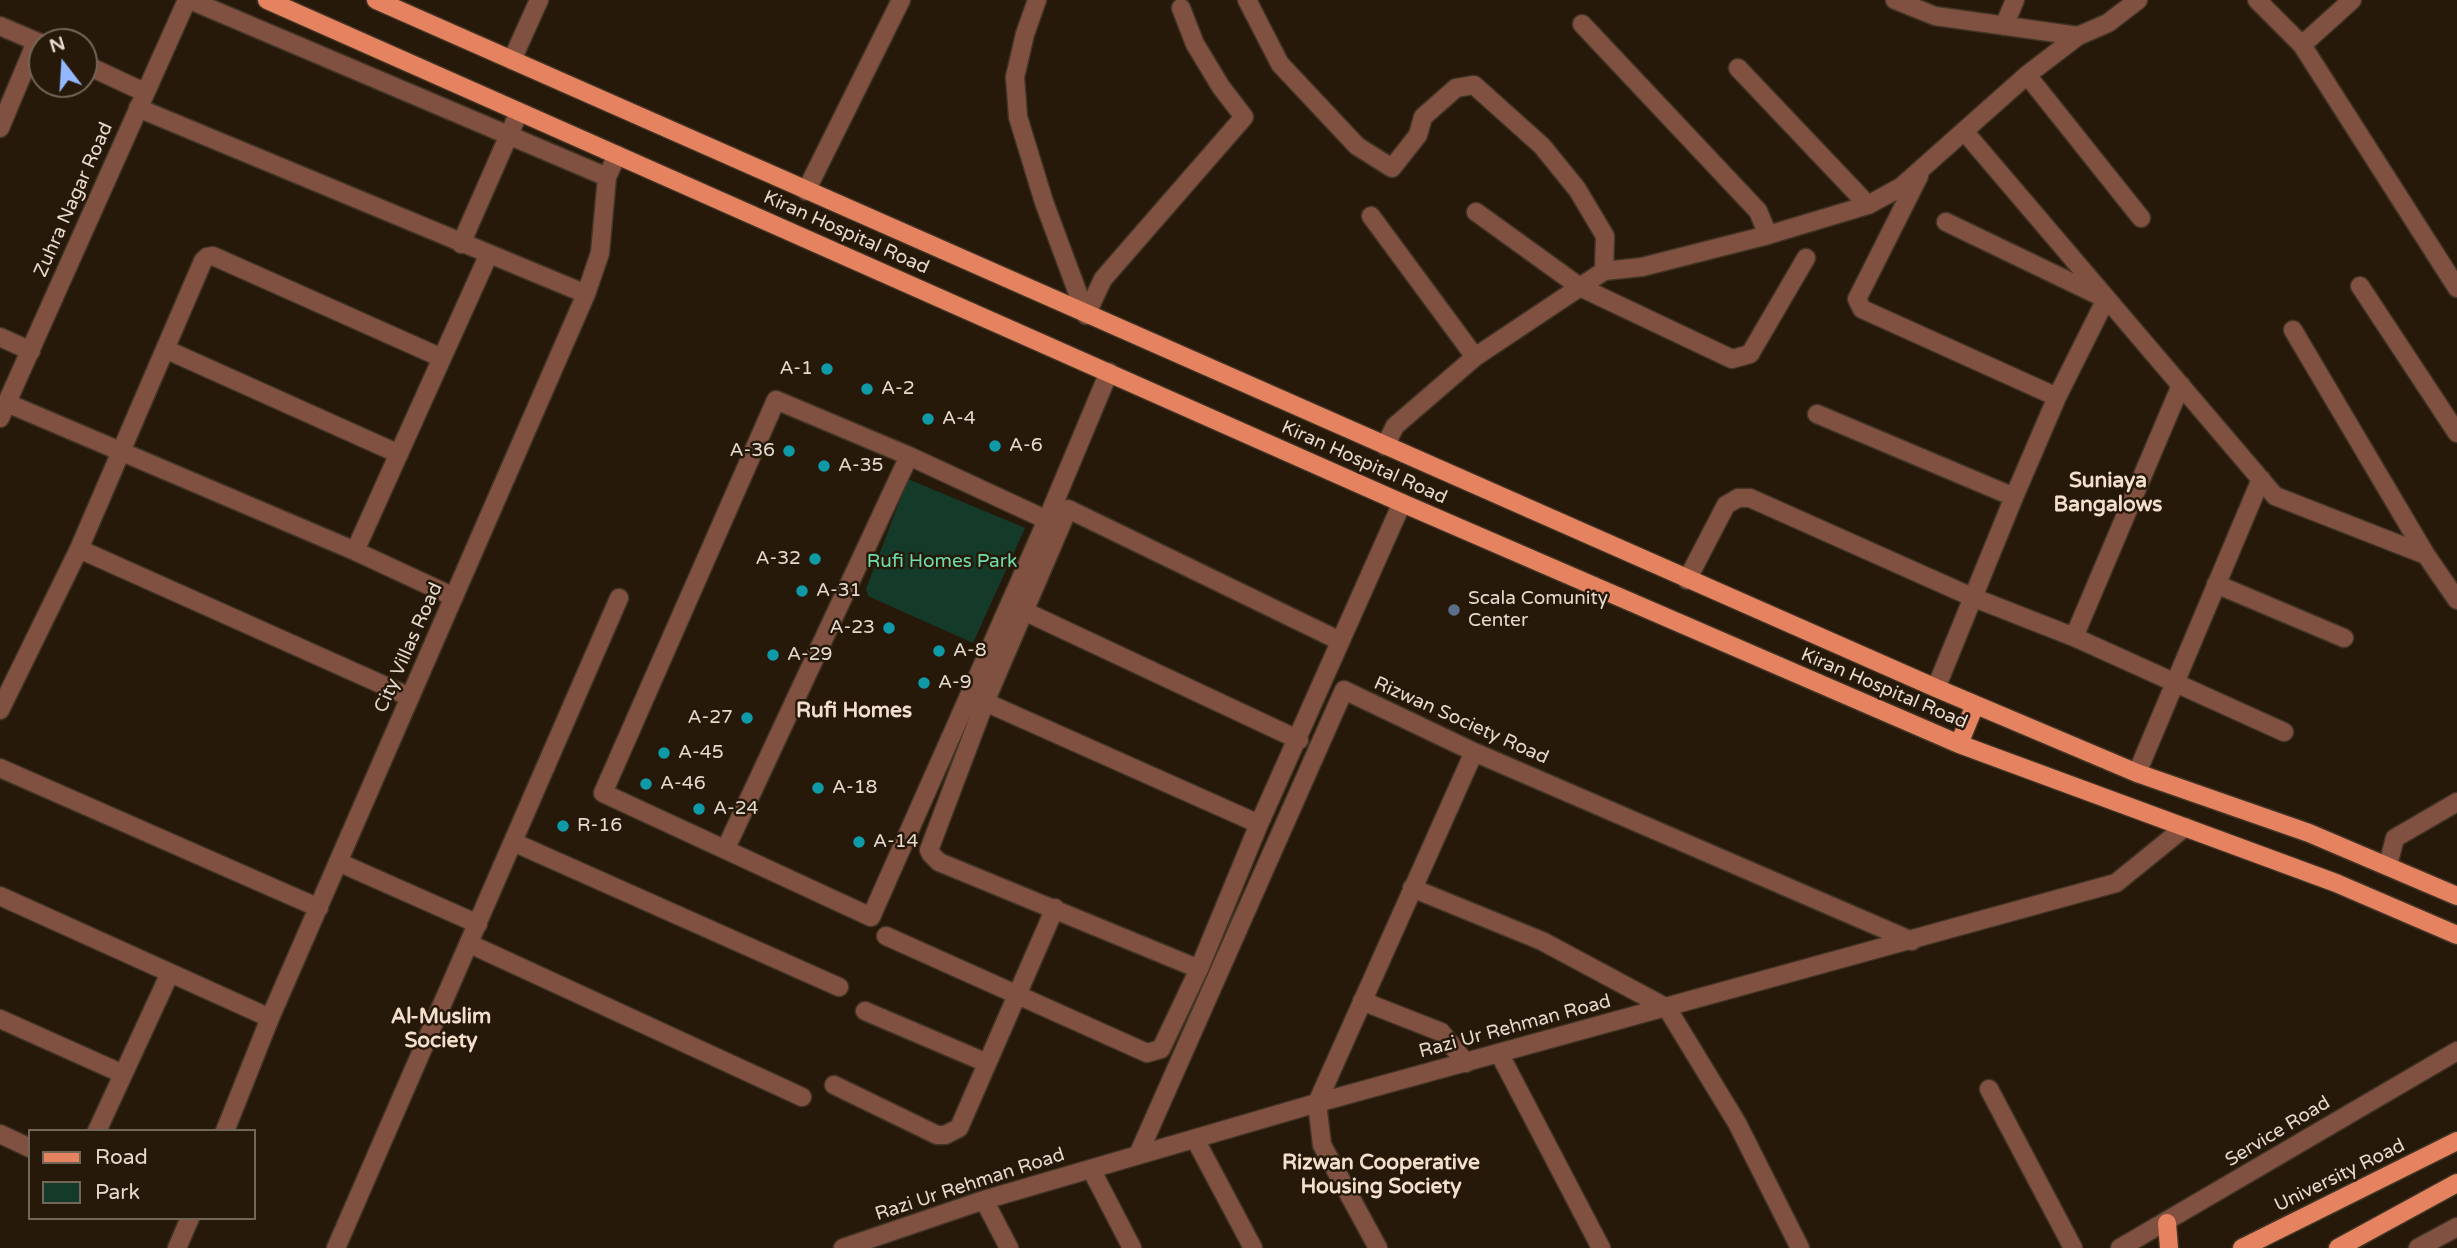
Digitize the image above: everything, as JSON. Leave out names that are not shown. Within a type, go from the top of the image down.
[{"type":"main road","name":"Kiran Hospital Road","points":[[267,0],[1402,503],[1959,744],[2336,883],[2457,935]]},
{"type":"main road","name":"Kiran Hospital Road","points":[[376,0],[1975,705],[2137,773],[2309,833],[2457,896]]},
{"type":"main road","points":[[1959,744],[1975,705]]},
{"type":"main road","name":"University Road","points":[[2242,1248],[2457,1141]]},
{"type":"main road","points":[[2338,1248],[2457,1183]]},
{"type":"main road","points":[[2166,1223],[2169,1248]]},
{"type":"street","name":"Zuhra Nagar Road","points":[[3,411],[141,100],[189,0],[607,177]]},
{"type":"street","points":[[512,61],[539,0]]},
{"type":"street","points":[[806,191],[901,0]]},
{"type":"street","points":[[1037,0],[1025,34],[1015,77],[1018,117],[1044,202],[1086,315]]},
{"type":"street","points":[[1247,0],[1280,64],[1357,146],[1392,168],[1418,135],[1423,117],[1455,88],[1474,85],[1542,146],[1577,189],[1605,236],[1604,271]]},
{"type":"street","points":[[1895,0],[1901,5],[1935,16],[2078,36]]},
{"type":"street","points":[[2004,26],[2015,0]]},
{"type":"street","points":[[1385,446],[1395,426],[1475,357],[1604,271],[1642,267],[1768,235],[1868,205],[1901,187],[2027,75],[2078,36],[2108,23],[2138,0]]},
{"type":"street","points":[[2257,0],[2302,45],[2457,288]]},
{"type":"street","points":[[2302,45],[2352,0]]},
{"type":"street","points":[[1086,315],[1103,279],[1244,117],[1221,87],[1195,44],[1181,8]]},
{"type":"street","points":[[1582,24],[1758,211],[1768,235]]},
{"type":"street","points":[[0,26],[28,38]]},
{"type":"street","points":[[0,128],[28,67]]},
{"type":"street","points":[[1738,68],[1868,205]]},
{"type":"street","points":[[98,73],[141,100],[488,256],[586,294]]},
{"type":"street","points":[[2027,75],[2141,218]]},
{"type":"street","points":[[461,244],[519,113]]},
{"type":"street","points":[[1964,131],[2275,496],[2426,555]]},
{"type":"street","name":"City Villas Road","points":[[226,1129],[270,1018],[586,294],[600,253],[607,177],[617,155]]},
{"type":"street","points":[[1924,167],[1857,299],[1862,309],[2057,397]]},
{"type":"street","points":[[1476,212],[1580,288],[1732,359],[1750,354],[1806,258]]},
{"type":"street","points":[[1371,216],[1475,357]]},
{"type":"street","points":[[1946,222],[2105,299]]},
{"type":"street","points":[[0,710],[79,549],[203,261],[213,256],[442,358]]},
{"type":"street","points":[[355,551],[488,256]]},
{"type":"street","points":[[2360,286],[2457,433]]},
{"type":"street","points":[[1936,688],[2057,397],[2105,299]]},
{"type":"street","points":[[2292,330],[2426,555],[2457,600]]},
{"type":"street","points":[[0,337],[30,351]]},
{"type":"street","points":[[165,349],[399,454]]},
{"type":"street","points":[[1046,520],[909,456],[775,401],[603,792],[871,917],[1046,520],[1109,372]]},
{"type":"street","points":[[2074,637],[2180,385]]},
{"type":"street","points":[[3,411],[122,451],[355,551],[454,597]]},
{"type":"street","points":[[1817,414],[2014,497]]},
{"type":"street","points":[[726,848],[909,456]]},
{"type":"street","points":[[2137,773],[2261,479]]},
{"type":"street","points":[[1687,580],[1726,505],[1738,498],[1750,498],[1972,597],[2074,637],[2284,732]]},
{"type":"street","points":[[886,936],[1153,1052],[1161,1049],[1199,969],[1259,824],[1299,740],[1402,503]]},
{"type":"street","points":[[1199,969],[939,862],[929,850],[985,702],[1068,509],[1340,641]]},
{"type":"street","points":[[79,549],[410,697]]},
{"type":"street","points":[[2216,584],[2344,638]]},
{"type":"street","points":[[342,1244],[619,598]]},
{"type":"street","points":[[1024,611],[1299,740]]},
{"type":"street","name":"Rizwan Society Road","points":[[1138,1155],[1344,690],[1474,752],[1912,941]]},
{"type":"street","points":[[985,702],[1259,824]]},
{"type":"street","points":[[1378,1248],[1322,1144],[1317,1103],[1474,752]]},
{"type":"street","points":[[0,768],[318,908]]},
{"type":"street","points":[[2388,865],[2395,838],[2457,802]]},
{"type":"street","name":"Razi Ur Rehman Road","points":[[843,1248],[881,1242],[984,1200],[1317,1103],[2116,883],[2185,827]]},
{"type":"street","points":[[513,842],[839,987]]},
{"type":"street","points":[[338,862],[478,924]]},
{"type":"street","points":[[1412,888],[1542,941],[1667,1008],[1737,1123],[1799,1248]]},
{"type":"street","points":[[0,896],[270,1018]]},
{"type":"street","points":[[834,1085],[937,1135],[946,1135],[959,1128],[1055,908]]},
{"type":"street","points":[[470,944],[802,1097]]},
{"type":"street","points":[[98,1129],[170,973]]},
{"type":"street","points":[[1362,1001],[1440,1032],[1466,1063]]},
{"type":"street","points":[[864,1011],[987,1063]]},
{"type":"street","points":[[0,1019],[123,1074]]},
{"type":"street","name":"Service Road","points":[[2120,1248],[2457,1051]]},
{"type":"street","points":[[1499,1054],[1601,1248]]},
{"type":"street","points":[[1989,1089],[2074,1248]]},
{"type":"street","points":[[0,1134],[28,1146]]},
{"type":"street","points":[[1195,1139],[1253,1248]]},
{"type":"street","points":[[1091,1169],[1132,1248]]},
{"type":"street","points":[[984,1200],[1009,1248]]},
{"type":"street","points":[[177,1248],[188,1220]]},
{"type":"street","points":[[2418,1248],[2457,1227]]},
{"type":"green space","name":"Rufi Homes Park","points":[[908,479],[1025,528],[973,643],[868,596],[866,589]]},
{"type":"place","name":"A-1","points":[[827,369]]},
{"type":"place","name":"A-2","points":[[867,389]]},
{"type":"place","name":"A-4","points":[[928,419]]},
{"type":"place","name":"A-6","points":[[995,446]]},
{"type":"place","name":"A-36","points":[[789,451]]},
{"type":"place","name":"A-35","points":[[824,466]]},
{"type":"place","name":"A-32","points":[[815,559]]},
{"type":"place","name":"A-31","points":[[802,591]]},
{"type":"place","name":"Scala Comunity Center","points":[[1454,610]]},
{"type":"place","name":"A-23","points":[[889,628]]},
{"type":"place","name":"A-8","points":[[939,651]]},
{"type":"place","name":"A-29","points":[[773,655]]},
{"type":"place","name":"A-9","points":[[924,683]]},
{"type":"place","name":"A-27","points":[[747,718]]},
{"type":"place","name":"A-45","points":[[664,753]]},
{"type":"place","name":"A-46","points":[[646,784]]},
{"type":"place","name":"A-18","points":[[818,788]]},
{"type":"place","name":"A-24","points":[[699,809]]},
{"type":"place","name":"R-16","points":[[563,826]]},
{"type":"place","name":"A-14","points":[[859,842]]},
{"type":"district","name":"Suniaya Bangalows","points":[[2108,493]]},
{"type":"district","name":"Rufi Homes","points":[[854,711]]},
{"type":"district","name":"Al-Muslim Society","points":[[441,1029]]},
{"type":"district","name":"Rizwan Cooperative Housing Society","points":[[1381,1175]]}]
